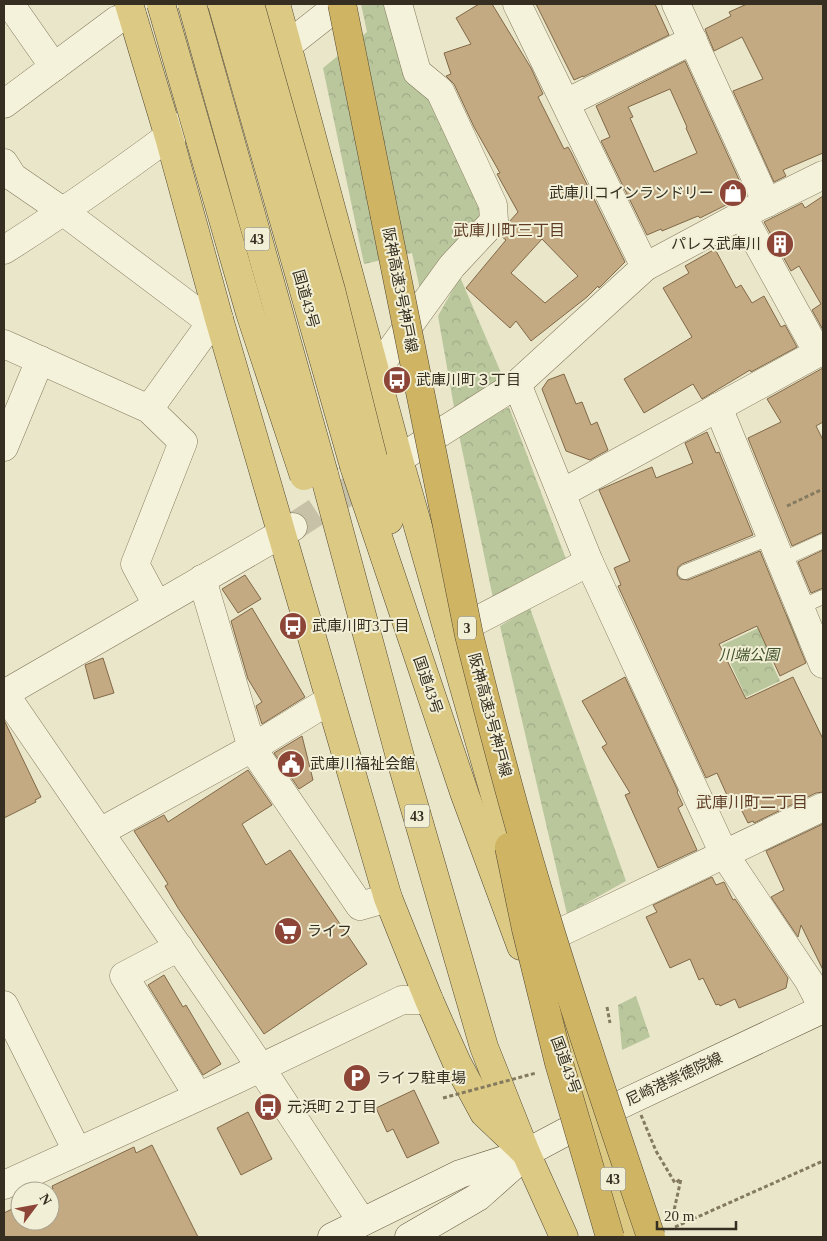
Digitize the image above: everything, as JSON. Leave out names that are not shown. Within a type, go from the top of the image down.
[{"type":"highway","points":[[161,4],[250,313],[314,475]]},
{"type":"highway","name":"国道43号","points":[[192,4],[314,475],[372,651],[400,758],[484,1047],[526,1153],[564,1237]]},
{"type":"highway","name":"国道43号","points":[[222,4],[379,462],[410,632],[465,795],[586,1121],[639,1237]]},
{"type":"highway","points":[[250,4],[379,462],[449,635],[538,943],[574,1055],[586,1121]]},
{"type":"highway","points":[[276,4],[375,372],[379,462]]},
{"type":"highway","name":"阪神高速3号神戸線","points":[[340,4],[526,929],[559,1063],[610,1237]]},
{"type":"highway","name":"阪神高速3号神戸線","points":[[340,4],[471,645],[543,909],[651,1237]]},
{"type":"highway","points":[[131,10],[169,137],[219,319],[288,530],[330,700],[388,898],[429,1000],[457,1063],[484,1113],[526,1153]]},
{"type":"street","points":[[10,4],[54,67]]},
{"type":"street","points":[[4,250],[64,212],[169,137],[340,4]]},
{"type":"street","points":[[375,372],[452,266],[494,221],[493,205],[440,91],[416,72],[398,4]]},
{"type":"street","points":[[517,4],[646,266]]},
{"type":"street","points":[[676,4],[767,202]]},
{"type":"street","points":[[4,104],[131,10]]},
{"type":"street","points":[[566,103],[693,40]]},
{"type":"street","points":[[4,163],[13,177],[64,212],[201,315],[219,319]]},
{"type":"street","points":[[379,462],[517,384],[646,266],[767,202],[823,175]]},
{"type":"street","points":[[562,493],[821,352],[742,215]]},
{"type":"street","points":[[149,409],[208,327],[219,319]]},
{"type":"street","points":[[4,344],[149,409],[183,442],[135,564],[157,605]]},
{"type":"street","points":[[4,447],[40,360]]},
{"type":"street","points":[[517,384],[589,562],[724,854],[809,981],[823,1008]]},
{"type":"street","points":[[718,407],[772,538],[812,602],[823,664]]},
{"type":"street","points":[[288,530],[4,694],[179,947],[362,1222]]},
{"type":"street","points":[[449,635],[589,562]]},
{"type":"street","points":[[202,580],[252,748],[360,906],[388,898]]},
{"type":"street","points":[[100,832],[252,748],[330,700]]},
{"type":"street","points":[[538,943],[823,807]]},
{"type":"street","points":[[179,947],[124,976],[198,1096]]},
{"type":"street","points":[[4,1185],[402,1000],[429,1000]]},
{"type":"street","points":[[4,1005],[77,1151]]},
{"type":"street","name":"尼崎港崇徳院線","points":[[332,1237],[460,1174],[526,1153],[586,1121],[823,1008]]},
{"type":"street","name":"尼崎港崇徳院線","points":[[409,1237],[478,1197],[526,1153]]},
{"type":"lane","points":[[685,572],[772,538],[823,541]]},
{"type":"path","points":[[772,538],[823,489]]},
{"type":"path","points":[[656,1151],[675,1183],[680,1180],[670,1230],[823,1161]]},
{"type":"green space","points":[[361,4],[388,4],[433,94],[486,220],[420,289],[412,253],[364,264],[323,68],[367,32]]},
{"type":"green space","points":[[460,277],[505,382],[454,407],[438,316]]},
{"type":"green space","points":[[509,407],[566,559],[493,598],[459,435]]},
{"type":"green space","points":[[530,608],[626,881],[567,914],[500,626]]},
{"type":"green space","name":"川端公園","points":[[788,614],[801,642],[769,657],[780,681],[746,697],[722,645]]},
{"type":"green space","points":[[636,996],[650,1037],[622,1050],[618,1005]]},
{"type":"building","points":[[479,4],[492,4],[531,68],[543,94],[538,97],[564,149],[568,147],[571,152],[625,262],[599,288],[598,286],[587,297],[531,341],[516,321],[510,328],[466,288],[506,240],[501,236],[509,227],[509,222],[518,212],[497,174],[500,173],[474,127],[454,84],[446,76],[451,74],[444,53],[471,44],[456,18]],"holes":[[[542,239],[578,276],[545,303],[511,273]]]},
{"type":"building","points":[[536,4],[655,4],[669,35],[574,80]]},
{"type":"building","points":[[747,4],[823,4],[823,153],[783,170],[786,176],[774,182],[733,91],[763,79],[742,37],[714,51],[705,29],[731,16],[729,12]]},
{"type":"building","points":[[685,61],[746,195],[700,218],[698,216],[647,235],[601,141],[610,137],[596,106]],"holes":[[[670,89],[697,153],[654,172],[630,118],[633,117],[628,107]]]},
{"type":"building","points":[[823,196],[823,330],[812,310],[821,304],[799,266],[791,271],[764,222],[802,203],[805,208]]},
{"type":"building","points":[[715,249],[736,288],[741,285],[752,303],[764,296],[781,327],[785,325],[797,347],[751,372],[750,370],[702,399],[693,384],[644,413],[624,379],[692,337],[663,288],[689,273],[685,266]]},
{"type":"building","points":[[823,368],[823,422],[816,426],[823,440],[823,532],[792,546],[748,438],[781,422],[767,399]]},
{"type":"building","points":[[564,374],[576,404],[582,402],[591,425],[597,422],[608,450],[590,460],[566,451],[542,389],[548,380]]},
{"type":"building","points":[[707,432],[716,453],[719,452],[753,535],[682,564],[678,567],[677,575],[680,579],[688,580],[760,551],[806,663],[780,676],[757,626],[719,644],[746,699],[793,677],[823,739],[823,792],[816,793],[754,823],[753,821],[748,823],[737,801],[731,804],[717,773],[706,778],[618,586],[621,585],[614,568],[630,561],[599,490],[652,467],[656,478],[693,463],[685,443]]},
{"type":"building","points":[[823,550],[823,588],[811,593],[798,562]]},
{"type":"building","points":[[245,575],[261,599],[238,613],[222,589]]},
{"type":"building","points":[[252,608],[305,697],[262,724],[256,706],[262,702],[248,679],[231,621]]},
{"type":"building","points":[[103,658],[114,693],[94,699],[85,665]]},
{"type":"building","points":[[625,677],[678,791],[683,805],[678,808],[697,850],[658,868],[625,795],[630,793],[602,747],[607,744],[582,701]]},
{"type":"building","points":[[4,720],[41,797],[35,800],[36,802],[4,818]]},
{"type":"building","name":"武庫川福祉会館","points":[[302,736],[313,780],[299,789],[274,753]]},
{"type":"building","points":[[248,770],[272,805],[242,824],[266,865],[290,850],[367,964],[264,1034],[178,908],[165,886],[168,884],[134,831],[164,815],[168,822]]},
{"type":"building","points":[[823,824],[823,970],[801,925],[798,937],[771,897],[784,890],[766,851]]},
{"type":"building","points":[[712,877],[716,885],[724,882],[733,900],[735,899],[788,978],[786,988],[739,1008],[735,999],[720,1006],[719,1004],[716,1005],[703,978],[699,980],[690,959],[670,968],[646,917],[657,912],[653,905]]},
{"type":"building","points":[[164,975],[183,1007],[186,1005],[221,1064],[203,1075],[148,985]]},
{"type":"building","points":[[414,1090],[439,1143],[407,1158],[393,1129],[387,1132],[376,1108]]},
{"type":"building","points":[[248,1112],[272,1159],[241,1175],[217,1128]]},
{"type":"building","points":[[152,1145],[198,1237],[4,1237],[4,1213],[10,1210],[10,1231],[60,1231],[60,1182],[134,1147],[136,1153]]},
{"type":"tunnel","points":[[293,527],[380,471]]},
{"type":"place","name":"武庫川コインランドリー","points":[[733,193]]},
{"type":"place","name":"パレス武庫川","points":[[780,244]]},
{"type":"place","name":"武庫川町３丁目","points":[[397,380]]},
{"type":"place","name":"武庫川町3丁目","points":[[293,626]]},
{"type":"place","name":"武庫川福祉会館","points":[[291,764]]},
{"type":"place","name":"ライフ","points":[[288,931]]},
{"type":"place","name":"ライフ駐車場","points":[[357,1078]]},
{"type":"place","name":"元浜町２丁目","points":[[268,1107]]},
{"type":"district","name":"武庫川町三丁目","points":[[509,230]]},
{"type":"district","name":"武庫川町二丁目","points":[[752,802]]}]
